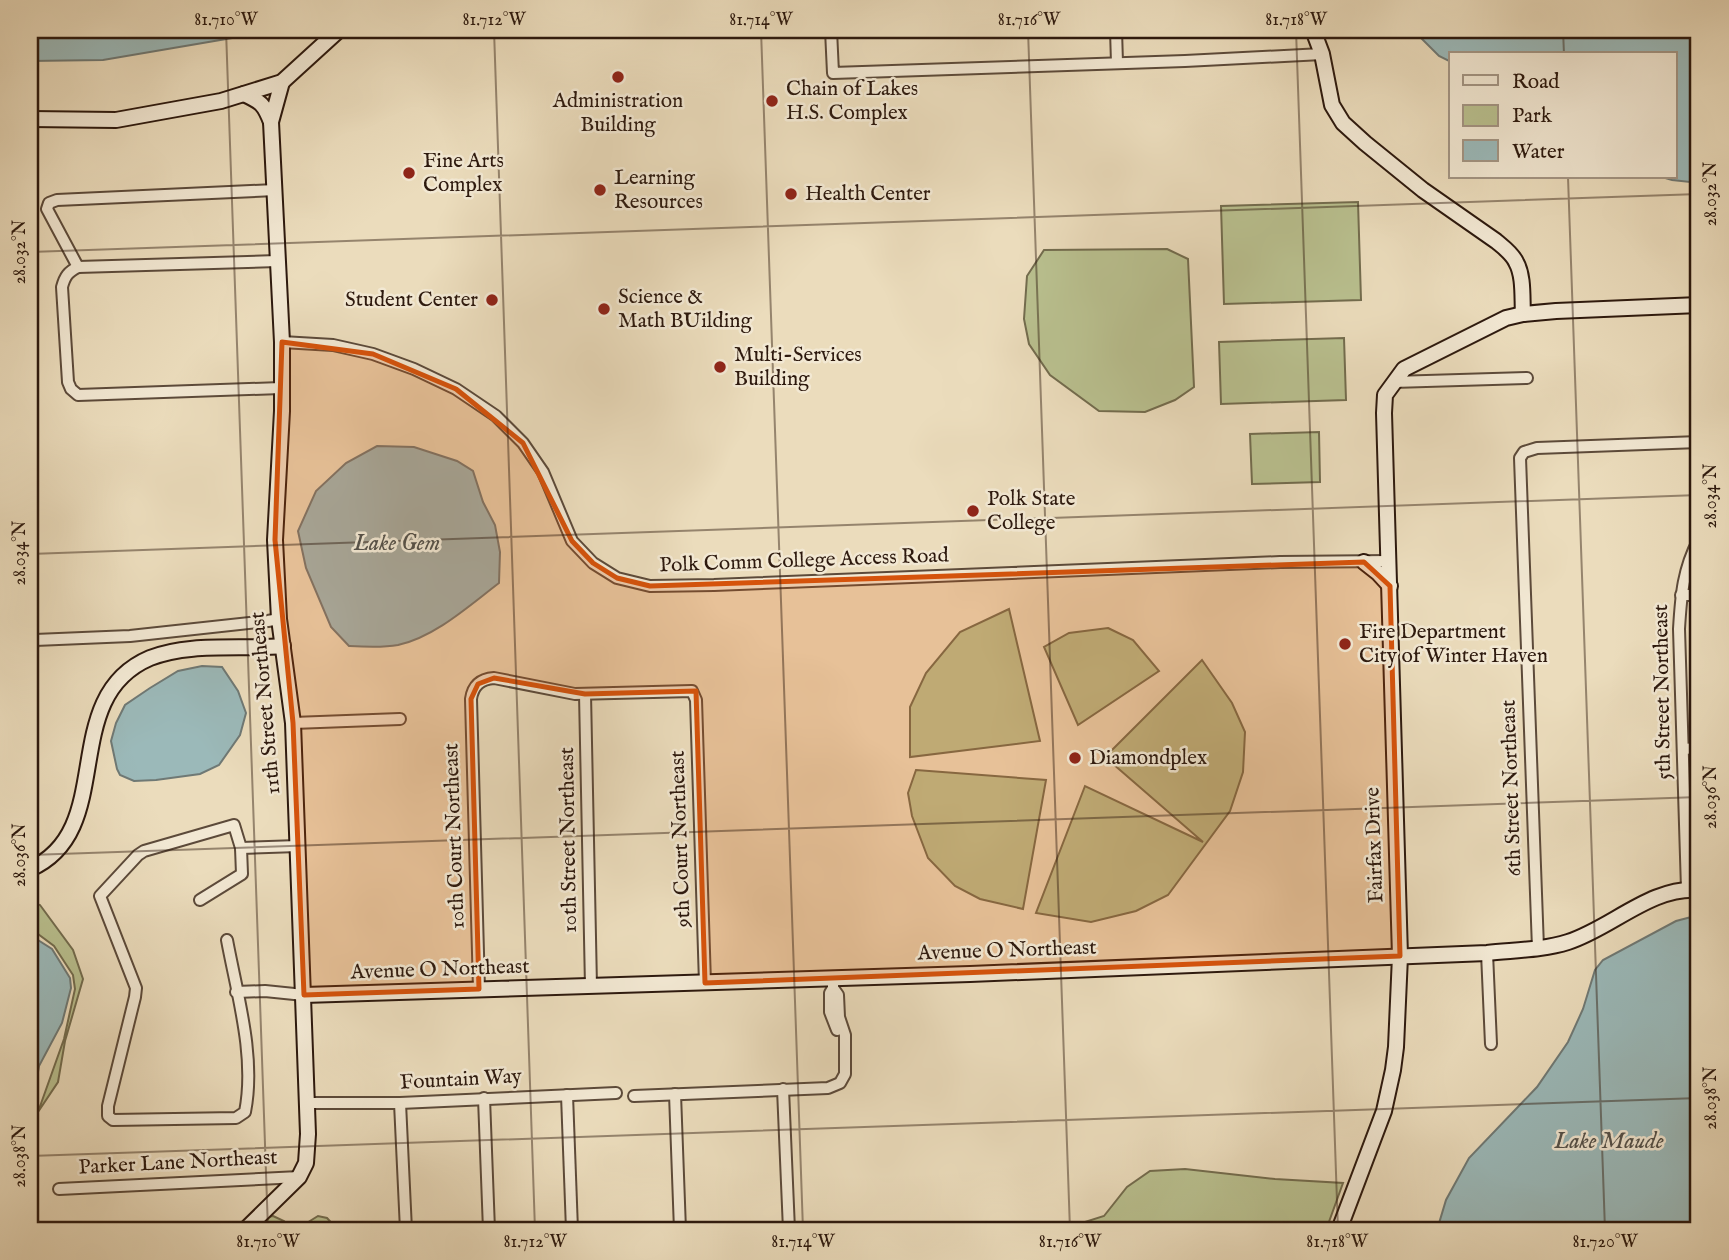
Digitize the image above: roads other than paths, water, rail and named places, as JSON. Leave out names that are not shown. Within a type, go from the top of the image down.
[{"type":"street","points":[[30,119],[116,120],[221,101],[282,82],[339,30]]},
{"type":"street","points":[[831,30],[833,73],[1322,54]]},
{"type":"street","points":[[1116,30],[1117,63]]},
{"type":"street","points":[[1312,30],[1322,54],[1332,105],[1343,123],[1423,190],[1496,241],[1516,261],[1521,279],[1523,314]]},
{"type":"street","name":"11th Street Northeast","points":[[282,82],[271,122],[282,342],[282,411],[275,540],[279,619],[293,723],[304,995],[308,1152],[299,1177]]},
{"type":"street","points":[[244,94],[265,107],[271,122]]},
{"type":"street","points":[[78,267],[47,209],[49,203],[57,200],[275,190]]},
{"type":"street","points":[[277,261],[78,267],[69,272],[62,286],[68,382],[78,395],[281,388]]},
{"type":"street","points":[[1393,382],[1404,369],[1506,318],[1556,311],[1699,305]]},
{"type":"street","name":"Polk Comm College Access Road","points":[[282,342],[333,345],[373,355],[414,369],[456,389],[496,416],[523,443],[544,474],[572,541],[593,563],[617,578],[650,586],[1280,562],[1389,561]]},
{"type":"street","points":[[1393,382],[1527,378]]},
{"type":"street","name":"Fairfax Drive","points":[[1339,1230],[1376,1135],[1389,1091],[1396,1047],[1400,956],[1384,413],[1385,395],[1393,382]]},
{"type":"street","name":"6th Street Northeast","points":[[1538,948],[1520,458],[1524,453],[1537,448],[1699,442]]},
{"type":"street","name":"5th Street Northeast","points":[[1693,890],[1683,749],[1679,629],[1681,595],[1687,565],[1699,539]]},
{"type":"street","points":[[1364,562],[1390,586]]},
{"type":"street","points":[[1681,595],[1699,595]]},
{"type":"street","points":[[32,643],[130,636],[279,619]]},
{"type":"street","points":[[30,869],[51,857],[69,836],[79,810],[97,720],[119,680],[138,665],[180,650],[283,646]]},
{"type":"street","name":"10th Court Northeast","points":[[479,989],[472,692],[487,678],[494,678],[585,694]]},
{"type":"street","name":"9th Court Northeast","points":[[585,694],[692,691],[694,695],[705,983]]},
{"type":"street","name":"10th Street Northeast","points":[[585,694],[591,986]]},
{"type":"street","points":[[293,723],[400,719]]},
{"type":"street","points":[[1683,749],[1699,748]]},
{"type":"street","points":[[200,900],[242,874],[241,848],[234,825],[144,851],[100,895],[135,988],[108,1106],[108,1116],[113,1120],[236,1118],[246,1112],[246,1038],[227,940]]},
{"type":"street","points":[[241,848],[298,846]]},
{"type":"street","name":"Avenue O Northeast","points":[[304,995],[705,983],[833,983],[1487,953],[1567,943],[1648,901],[1693,890]]},
{"type":"street","points":[[1487,953],[1491,1044]]},
{"type":"street","points":[[634,1096],[828,1088],[840,1083],[846,1065],[844,1041],[830,1012],[833,983]]},
{"type":"street","points":[[236,992],[265,991],[304,995]]},
{"type":"street","points":[[783,1089],[789,1230]]},
{"type":"street","name":"Fountain Way","points":[[308,1103],[400,1103],[616,1093]]},
{"type":"street","points":[[675,1094],[680,1230]]},
{"type":"street","points":[[567,1095],[572,1230]]},
{"type":"street","points":[[484,1098],[489,1230]]},
{"type":"street","points":[[400,1103],[406,1230]]},
{"type":"street","points":[[245,1230],[299,1177]]},
{"type":"street","name":"Parker Lane Northeast","points":[[59,1189],[299,1177]]},
{"type":"water","points":[[30,30],[247,30],[232,38],[103,60],[30,61]]},
{"type":"water","points":[[1413,30],[1699,30],[1699,183],[1665,178],[1676,178],[1676,52],[1449,52],[1449,61],[1439,56]]},
{"type":"water","name":"Lake Gem","points":[[377,446],[414,447],[457,461],[473,471],[483,502],[495,525],[500,552],[499,583],[439,628],[412,641],[386,647],[349,646],[331,627],[306,568],[298,531],[316,491],[346,463]]},
{"type":"water","points":[[202,666],[222,667],[238,691],[246,713],[240,735],[219,765],[200,774],[156,780],[134,781],[120,775],[111,741],[125,705],[178,671]]},
{"type":"water","name":"Lake Maude","points":[[1699,916],[1699,1230],[1437,1230],[1446,1200],[1469,1158],[1537,1087],[1568,1042],[1583,1009],[1595,970],[1603,960],[1676,921]]},
{"type":"water","points":[[30,935],[52,949],[70,978],[71,988],[62,1023],[39,1066],[30,1118]]},
{"type":"place","name":"Administration Building","points":[[618,77]]},
{"type":"place","name":"Chain of Lakes H.S. Complex","points":[[772,101]]},
{"type":"place","name":"Fine Arts Complex","points":[[409,173]]},
{"type":"place","name":"Learning Resources","points":[[600,190]]},
{"type":"place","name":"Health Center","points":[[791,194]]},
{"type":"place","name":"Student Center","points":[[492,300]]},
{"type":"place","name":"Science & Math BUilding","points":[[604,309]]},
{"type":"place","name":"Multi-Services Building","points":[[720,367]]},
{"type":"place","name":"Polk State College","points":[[973,511]]},
{"type":"place","name":"Fire Department City of Winter Haven","points":[[1345,644]]},
{"type":"place","name":"Diamondplex","points":[[1075,758]]}]
